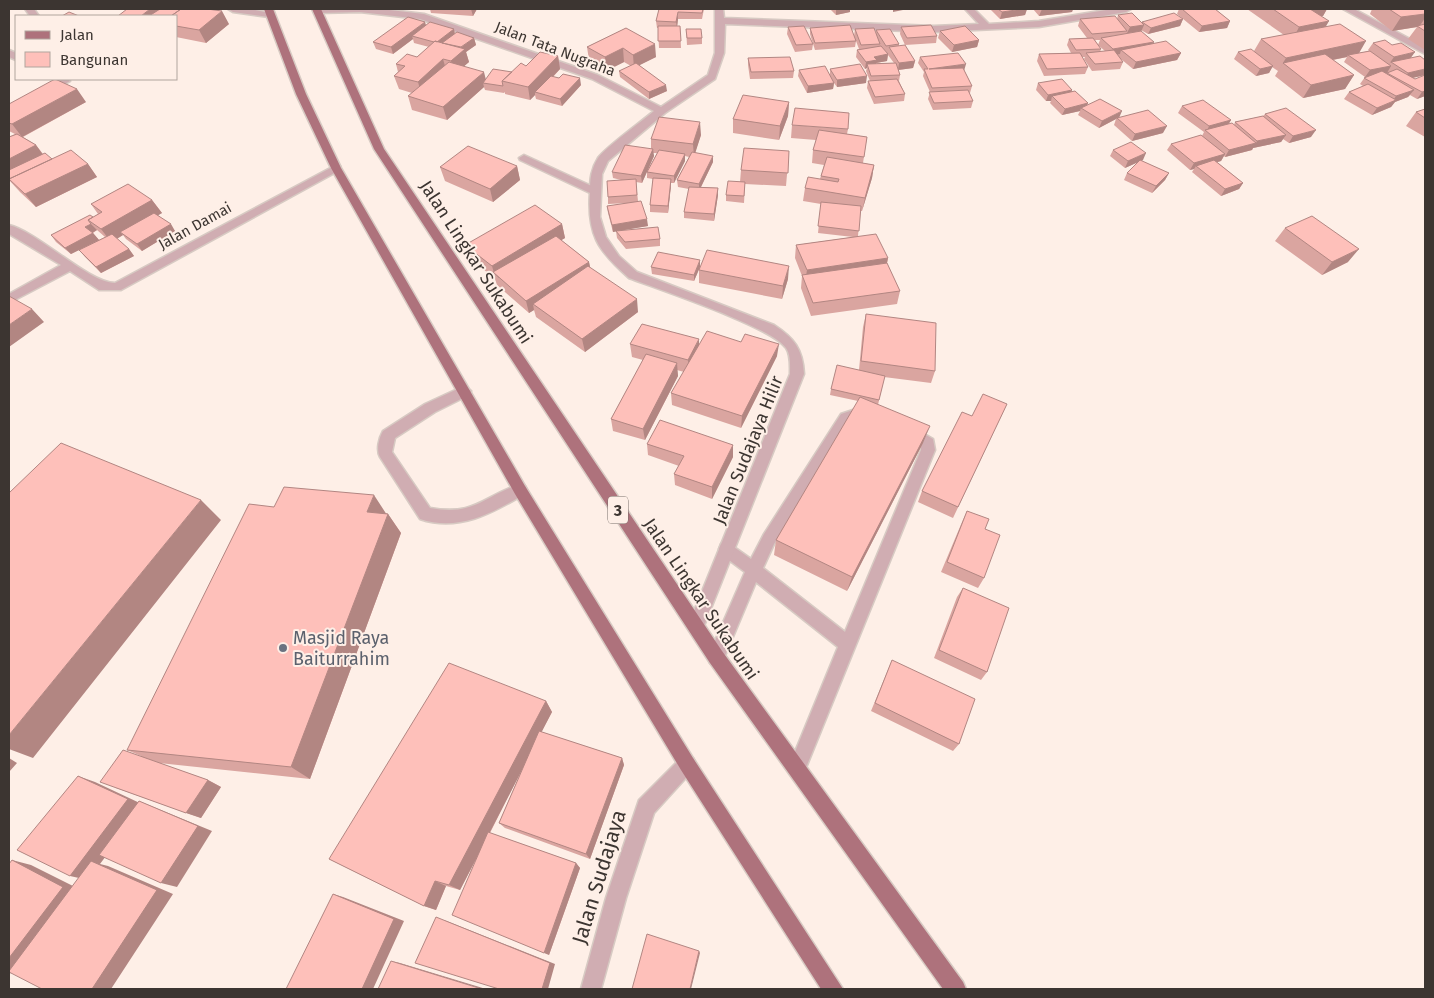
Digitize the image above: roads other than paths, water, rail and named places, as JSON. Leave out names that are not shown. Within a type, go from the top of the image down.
[{"type":"main road","name":"Jalan Lingkar Sukabumi","points":[[317,10],[379,149],[716,657],[956,989]]},
{"type":"main road","points":[[268,12],[301,94],[336,168],[520,490],[687,764],[832,989]]},
{"type":"street","points":[[233,9],[268,12]]},
{"type":"street","name":"Jalan Tata Nugraha","points":[[317,10],[360,9],[421,16],[595,77],[661,111]]},
{"type":"street","points":[[969,9],[987,27]]},
{"type":"street","points":[[719,15],[934,29],[1039,24],[1126,9]]},
{"type":"street","points":[[1348,9],[1425,52]]},
{"type":"street","name":"Jalan Sudajaya Hilir","points":[[696,626],[797,374],[797,354],[788,340],[769,328],[633,275],[615,259],[600,237],[594,217],[594,191],[596,174],[603,159],[661,111],[712,77],[718,69],[719,15]]},
{"type":"street","points":[[9,112],[65,81],[63,80]]},
{"type":"street","points":[[524,158],[594,191]]},
{"type":"street","name":"Jalan Damai","points":[[9,230],[70,264],[103,287],[117,287],[336,168]]},
{"type":"street","points":[[9,299],[70,264]]},
{"type":"street","points":[[464,391],[430,408],[388,435],[385,453],[425,514],[447,519],[471,516],[520,490]]},
{"type":"street","points":[[716,657],[769,539],[846,418],[859,413],[892,424],[920,437],[929,446],[797,769]]},
{"type":"street","points":[[727,549],[847,644]]},
{"type":"street","name":"Jalan Sudajaya","points":[[591,989],[616,898],[646,807],[687,764]]},
{"type":"place","name":"Masjid Raya Baiturrahim","points":[[283,648]]}]
